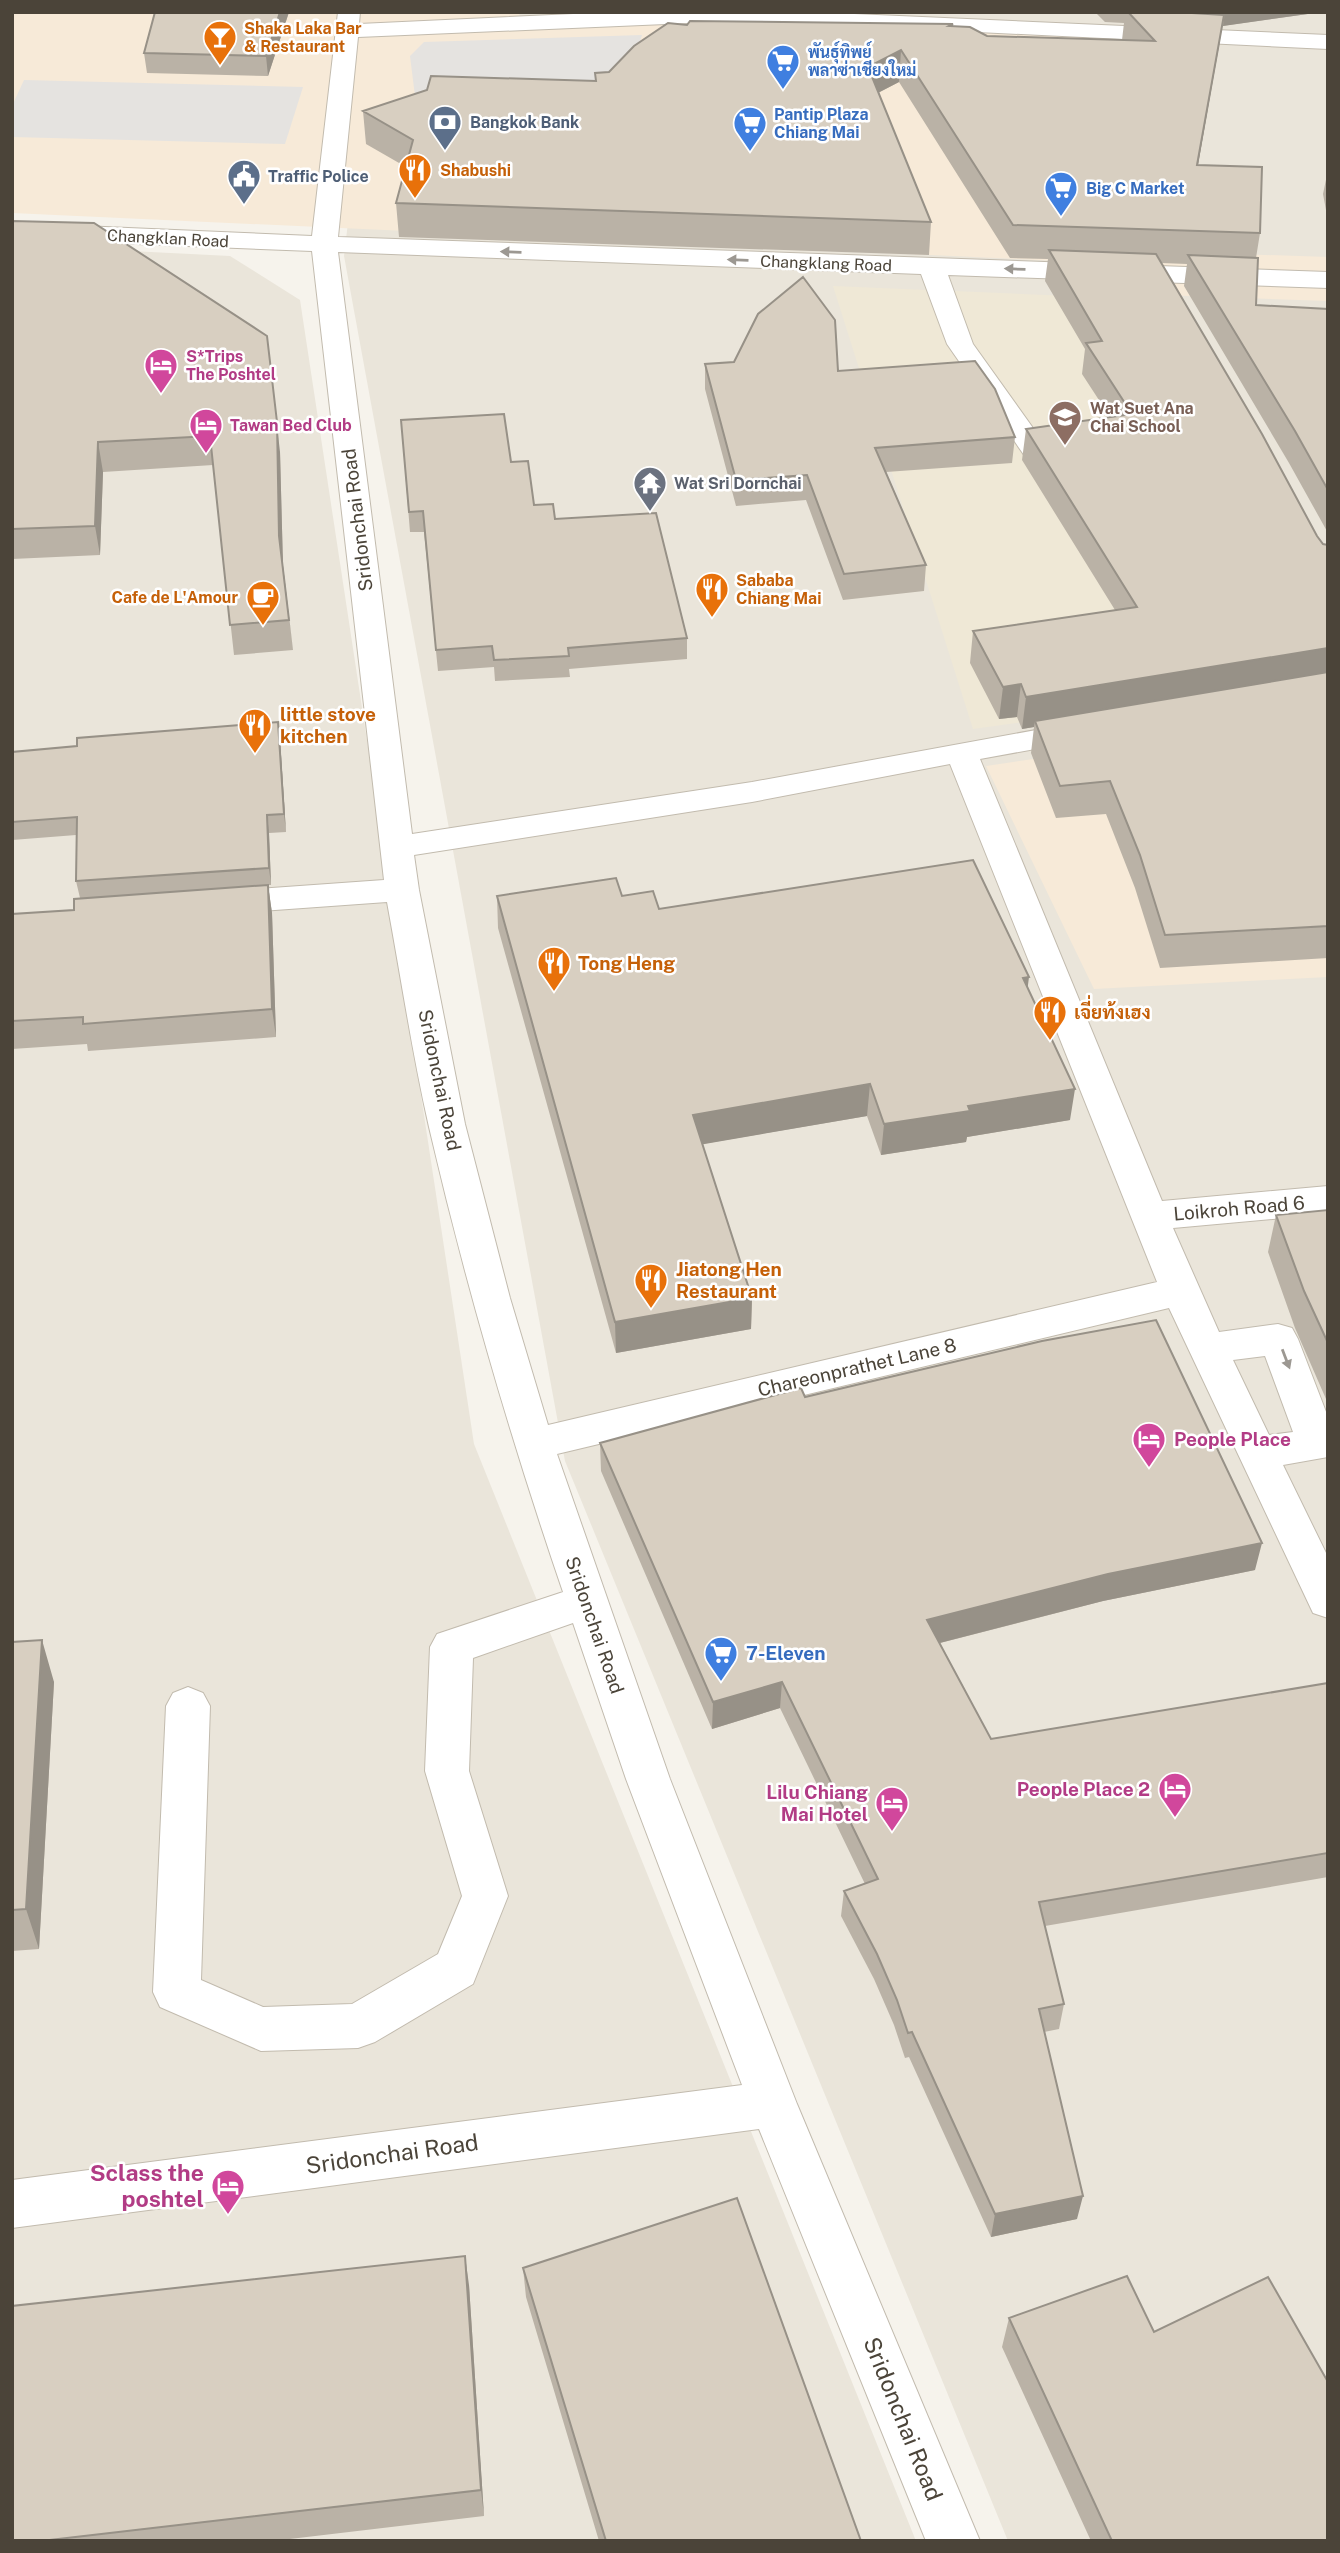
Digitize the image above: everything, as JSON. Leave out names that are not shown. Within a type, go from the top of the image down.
[{"type":"street","points":[[348,21],[689,16],[916,22],[1328,42]]},
{"type":"street","points":[[682,38],[689,16]]},
{"type":"street","name":"Sridonchai Road","points":[[348,21],[324,245],[399,868],[447,1124],[491,1298],[533,1444],[648,1780],[773,2104],[953,2541]]},
{"type":"street","name":"Changklan Road","points":[[12,231],[324,245]]},
{"type":"street","name":"Changklang Road","points":[[324,245],[1328,280]]},
{"type":"street","points":[[931,266],[960,344],[1034,449]]},
{"type":"street","points":[[1161,274],[1175,298]]},
{"type":"street","points":[[187,905],[399,868],[752,792],[1110,727]]},
{"type":"street","points":[[961,752],[1180,1291],[1328,1601]]},
{"type":"street","name":"Loikroh Road 6","points":[[1151,1216],[1328,1200]]},
{"type":"street","name":"Chareonprathet Lane 8","points":[[533,1444],[1180,1291]]},
{"type":"street","points":[[1208,1348],[1278,1339],[1318,1444],[1257,1453]]},
{"type":"street","points":[[188,1706],[177,1992],[261,2029],[358,2026],[456,1969],[485,1896],[447,1771],[452,1647],[587,1601]]},
{"type":"street","name":"Sridonchai Road","points":[[12,2204],[773,2104]]},
{"type":"shaded area","points":[[12,12],[519,12],[520,25],[697,21],[919,28],[1109,38],[1106,263],[12,213]]},
{"type":"shaded area","points":[[373,12],[1328,12],[1328,2541],[1008,2541],[565,1461],[344,256]]},
{"type":"shaded area","points":[[642,35],[638,48],[593,94],[415,96],[410,56],[424,42]]},
{"type":"shaded area","points":[[24,80],[303,87],[285,144],[12,137],[12,106]]},
{"type":"shaded area","points":[[12,245],[230,256],[300,300],[474,1444],[916,2541],[12,2541]]},
{"type":"shaded area","points":[[1143,251],[1328,257],[1328,301],[1133,294]]},
{"type":"shaded area","name":"Wat Suet Ana Chai School","points":[[833,286],[1163,300],[1328,679],[973,729]]},
{"type":"shaded area","points":[[1328,716],[1328,977],[1094,989],[986,766]]},
{"type":"building","points":[[155,12],[280,12],[266,56],[144,53]]},
{"type":"building","name":"Pantip Plaza Chiang Mai","points":[[1128,12],[1224,15],[1197,165],[1262,167],[1260,233],[1013,225],[901,50],[868,67],[931,222],[396,203],[413,140],[363,111],[427,90],[431,76],[596,81],[595,73],[609,72],[634,46],[668,23],[953,24],[949,26],[970,27],[987,36],[1155,41]]},
{"type":"building","points":[[12,221],[94,223],[267,336],[277,422],[279,536],[289,620],[230,625],[210,436],[98,442],[95,526],[12,529]]},
{"type":"building","points":[[1049,250],[1156,254],[1262,434],[1317,536],[1323,544],[1328,545],[1328,648],[1026,697],[1021,684],[1003,687],[973,631],[1137,607],[1026,429],[1132,414],[1086,343],[1102,341]]},
{"type":"building","points":[[1188,255],[1258,258],[1256,305],[1328,309],[1328,490],[1295,431]]},
{"type":"building","points":[[803,277],[835,320],[838,371],[975,361],[995,389],[1015,437],[875,448],[926,565],[844,574],[807,475],[736,480],[705,364],[734,362],[758,314]]},
{"type":"building","points":[[504,414],[511,462],[528,461],[534,505],[553,504],[555,519],[656,513],[687,638],[568,648],[569,656],[494,660],[492,646],[436,650],[423,511],[409,512],[401,420]]},
{"type":"building","points":[[1328,672],[1328,926],[1165,935],[1140,855],[1110,781],[1060,786],[1035,721]]},
{"type":"building","points":[[278,722],[284,814],[267,815],[269,868],[76,881],[77,817],[12,822],[12,752],[77,746],[77,738]]},
{"type":"building","points":[[973,860],[1029,977],[1023,978],[1075,1089],[968,1106],[970,1111],[884,1124],[870,1084],[693,1115],[752,1298],[615,1322],[497,896],[616,878],[622,896],[653,891],[659,909]]},
{"type":"building","points":[[268,885],[272,1009],[83,1024],[83,1017],[12,1021],[12,914],[74,910],[74,899]]},
{"type":"building","points":[[1328,1210],[1328,1343],[1304,1291],[1276,1215]]},
{"type":"building","points":[[1156,1320],[1262,1543],[1108,1574],[927,1620],[991,1739],[1328,1683],[1328,1853],[1039,1902],[1064,2004],[1039,2009],[1083,2196],[995,2214],[912,2032],[908,2033],[877,1954],[844,1891],[878,1879],[782,1682],[713,1702],[600,1443],[801,1388],[805,1397],[1042,1341]]},
{"type":"building","points":[[42,1640],[26,1909],[12,1910],[12,1642]]},
{"type":"building","points":[[737,2198],[861,2541],[606,2541],[523,2268]]},
{"type":"building","points":[[465,2256],[481,2490],[41,2541],[12,2541],[12,2306]]},
{"type":"building","points":[[1127,2276],[1154,2332],[1268,2277],[1328,2382],[1328,2541],[1112,2541],[1009,2318]]},
{"type":"place","name":"Shaka Laka Bar & Restaurant","points":[[220,67]]},
{"type":"place","name":"พันธุ์ทิพย์ พลาซ่าเชียงใหม่","points":[[783,91]]},
{"type":"place","name":"Bangkok Bank","points":[[445,152]]},
{"type":"place","name":"Pantip Plaza Chiang Mai","points":[[750,153]]},
{"type":"place","name":"Shabushi","points":[[415,200]]},
{"type":"place","name":"Traffic Police","points":[[244,206]]},
{"type":"place","name":"Big C Market","points":[[1061,218]]},
{"type":"place","name":"S*Trips The Poshtel","points":[[161,395]]},
{"type":"place","name":"Wat Suet Ana Chai School","points":[[1065,447]]},
{"type":"place","name":"Tawan Bed Club","points":[[206,455]]},
{"type":"place","name":"Wat Sri Dornchai","points":[[650,513]]},
{"type":"place","name":"Sababa Chiang Mai","points":[[712,619]]},
{"type":"place","name":"Cafe de L'Amour","points":[[263,627]]},
{"type":"place","name":"little stove kitchen","points":[[255,755]]},
{"type":"place","name":"Tong Heng","points":[[554,993]]},
{"type":"place","name":"เจี่ยท้งเฮง","points":[[1050,1042]]},
{"type":"place","name":"Jiatong Hen Restaurant","points":[[651,1310]]},
{"type":"place","name":"People Place","points":[[1149,1469]]},
{"type":"place","name":"7-Eleven","points":[[721,1683]]},
{"type":"place","name":"People Place 2","points":[[1175,1819]]},
{"type":"place","name":"Lilu Chiang Mai Hotel","points":[[892,1833]]},
{"type":"place","name":"Sclass the poshtel","points":[[228,2216]]}]
